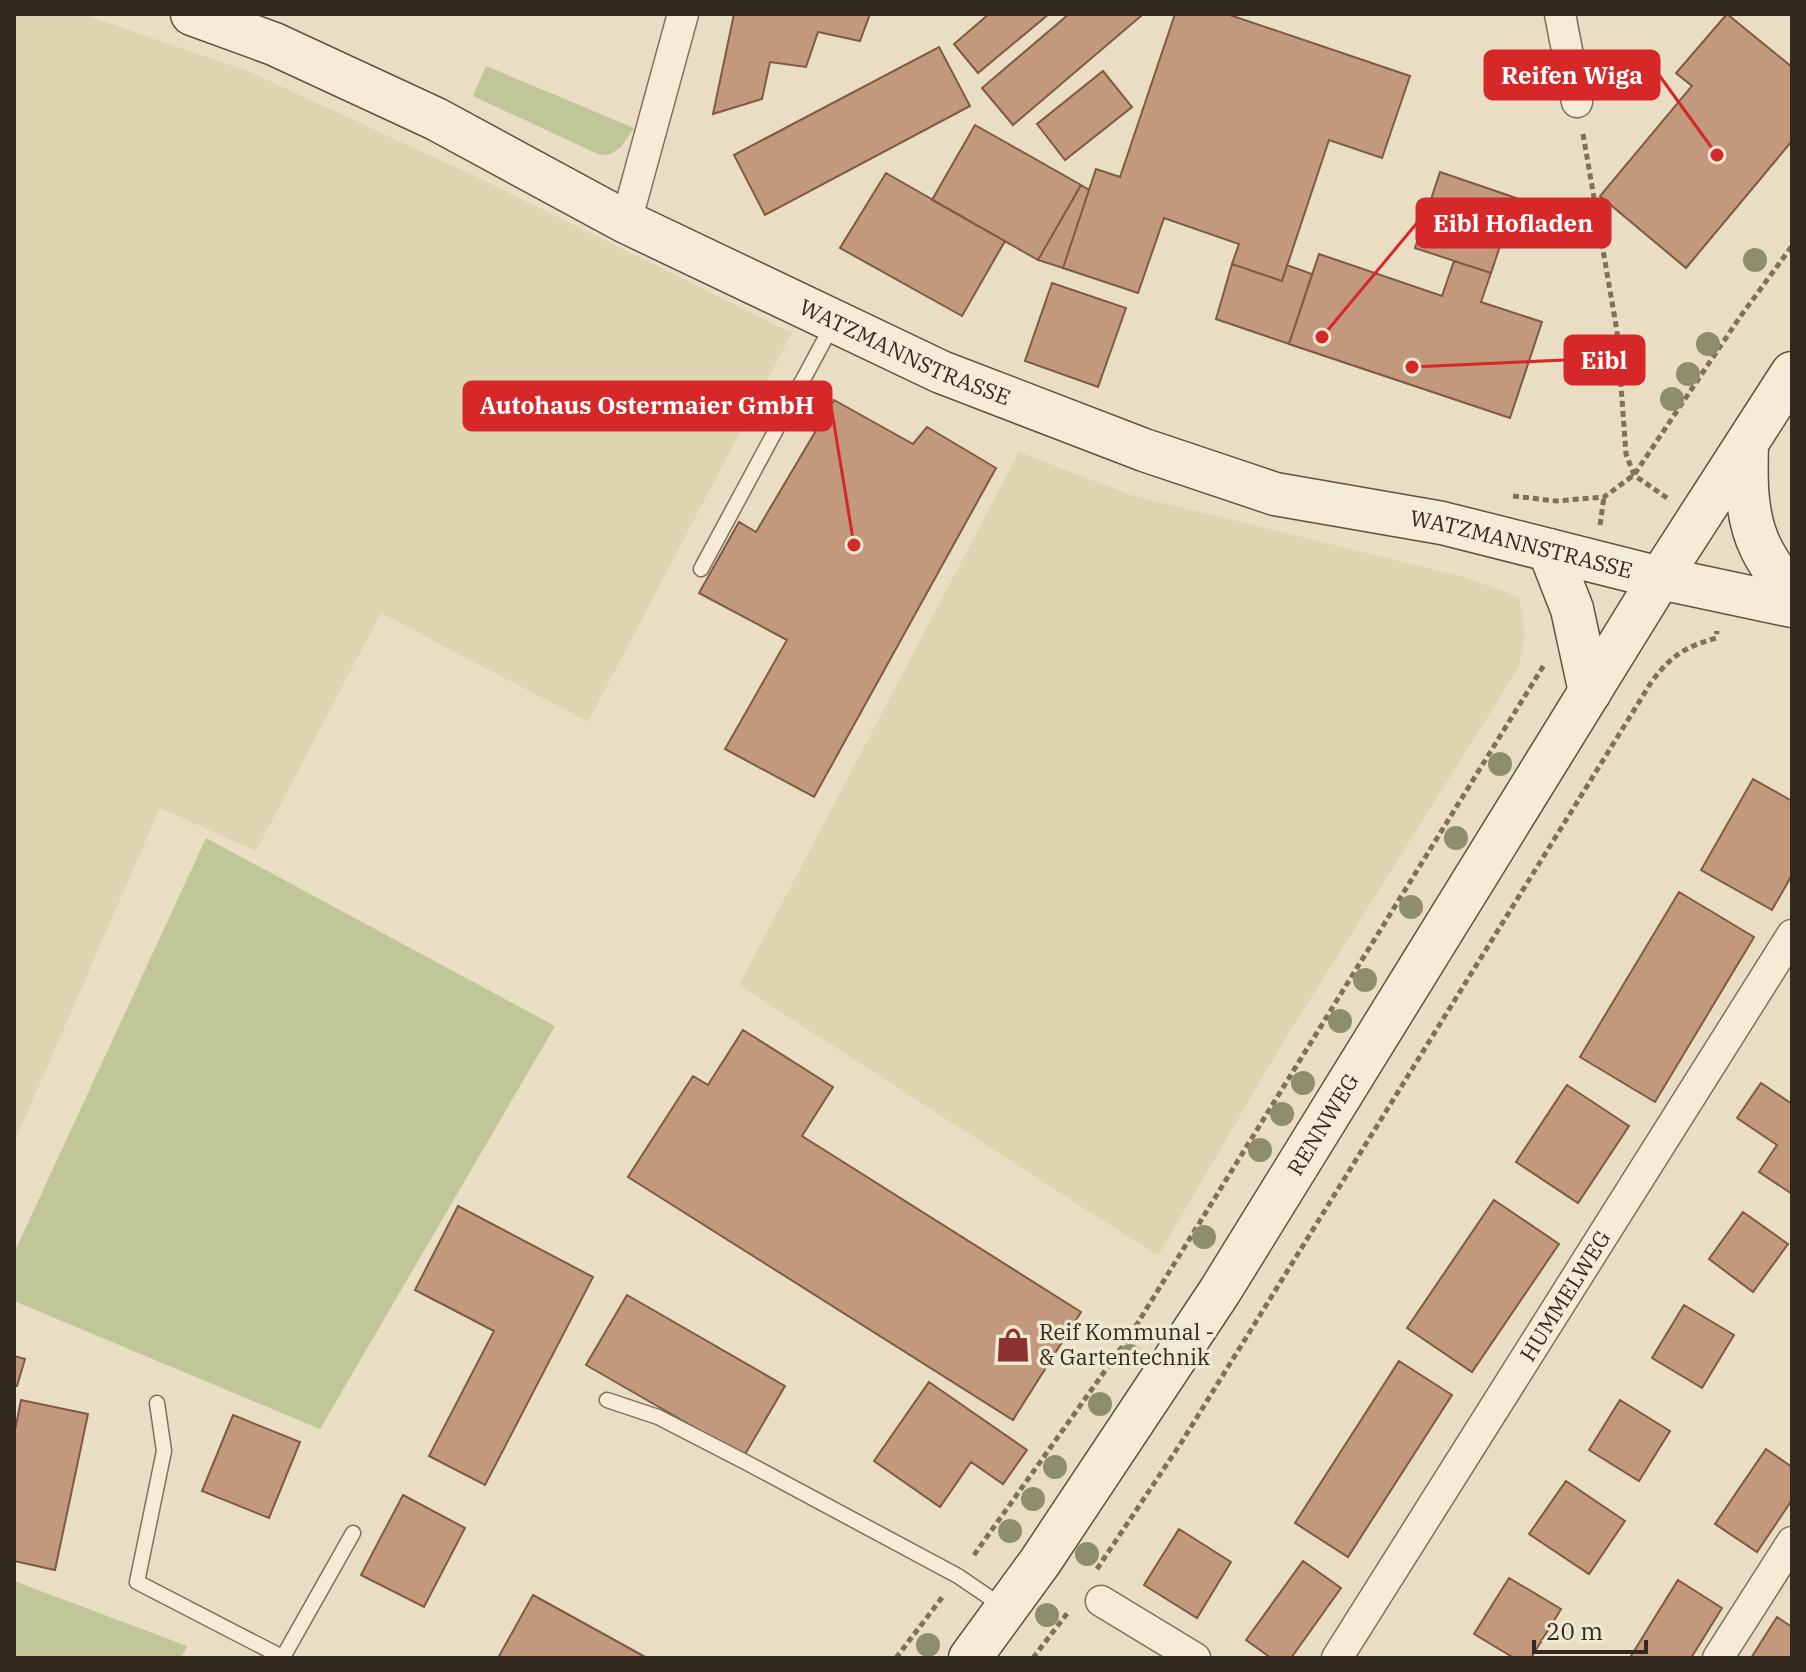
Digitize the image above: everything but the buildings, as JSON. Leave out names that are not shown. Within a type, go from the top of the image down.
[{"type":"main road","name":"WATZMANNSTRASSE","points":[[192,14],[274,44],[436,119],[626,222],[941,372],[1144,450],[1275,494],[1442,523],[1660,578],[1792,606]]},
{"type":"main road","name":"RENNWEG","points":[[970,1658],[1220,1291],[1660,578],[1792,373]]},
{"type":"main road","points":[[1747,443],[1746,481],[1752,522],[1761,548],[1792,596]]},
{"type":"main road","points":[[1549,550],[1572,609],[1590,692]]},
{"type":"street","points":[[626,222],[683,14]]},
{"type":"street","points":[[1560,14],[1577,102]]},
{"type":"street","name":"HUMMELWEG","points":[[1337,1658],[1792,935]]},
{"type":"street","points":[[1718,1658],[1792,1542]]},
{"type":"street","points":[[1096,1589],[1195,1658]]},
{"type":"lane","points":[[701,569],[835,320]]},
{"type":"lane","points":[[607,1400],[658,1417],[958,1576],[1005,1609]]},
{"type":"lane","points":[[157,1403],[164,1451],[137,1582],[284,1658],[353,1533]]},
{"type":"path","points":[[1577,102],[1617,331],[1626,454],[1634,475]]},
{"type":"path","points":[[1604,497],[1634,475],[1740,317],[1792,246]]},
{"type":"path","points":[[1096,1589],[1181,1443],[1652,681],[1668,660],[1690,646],[1716,638]]},
{"type":"path","points":[[896,1658],[1129,1337],[1546,660]]},
{"type":"path","points":[[1033,1658],[1070,1608]]},
{"type":"shaded area","points":[[14,14],[83,14],[250,72],[483,180],[792,333],[588,722],[381,613],[256,851],[160,808],[14,1143]]},
{"type":"shaded area","points":[[1019,452],[1131,495],[1464,577],[1519,597],[1525,633],[1519,667],[1281,1046],[1158,1256],[739,985]]},
{"type":"green space","points":[[486,66],[634,128],[621,147],[611,154],[600,155],[473,96]]},
{"type":"green space","points":[[206,838],[555,1026],[320,1429],[14,1301],[14,1253]]},
{"type":"green space","points":[[14,1581],[187,1646],[181,1658],[14,1658]]},
{"type":"place","name":"Reifen Wiga","points":[[1717,155]]},
{"type":"place","name":"Eibl Hofladen","points":[[1322,337]]},
{"type":"place","name":"Eibl","points":[[1412,367]]},
{"type":"place","name":"Autohaus Ostermaier GmbH","points":[[854,545]]},
{"type":"place","name":"Reif Kommunal - & Gartentechnik","points":[[1013,1345]]}]
